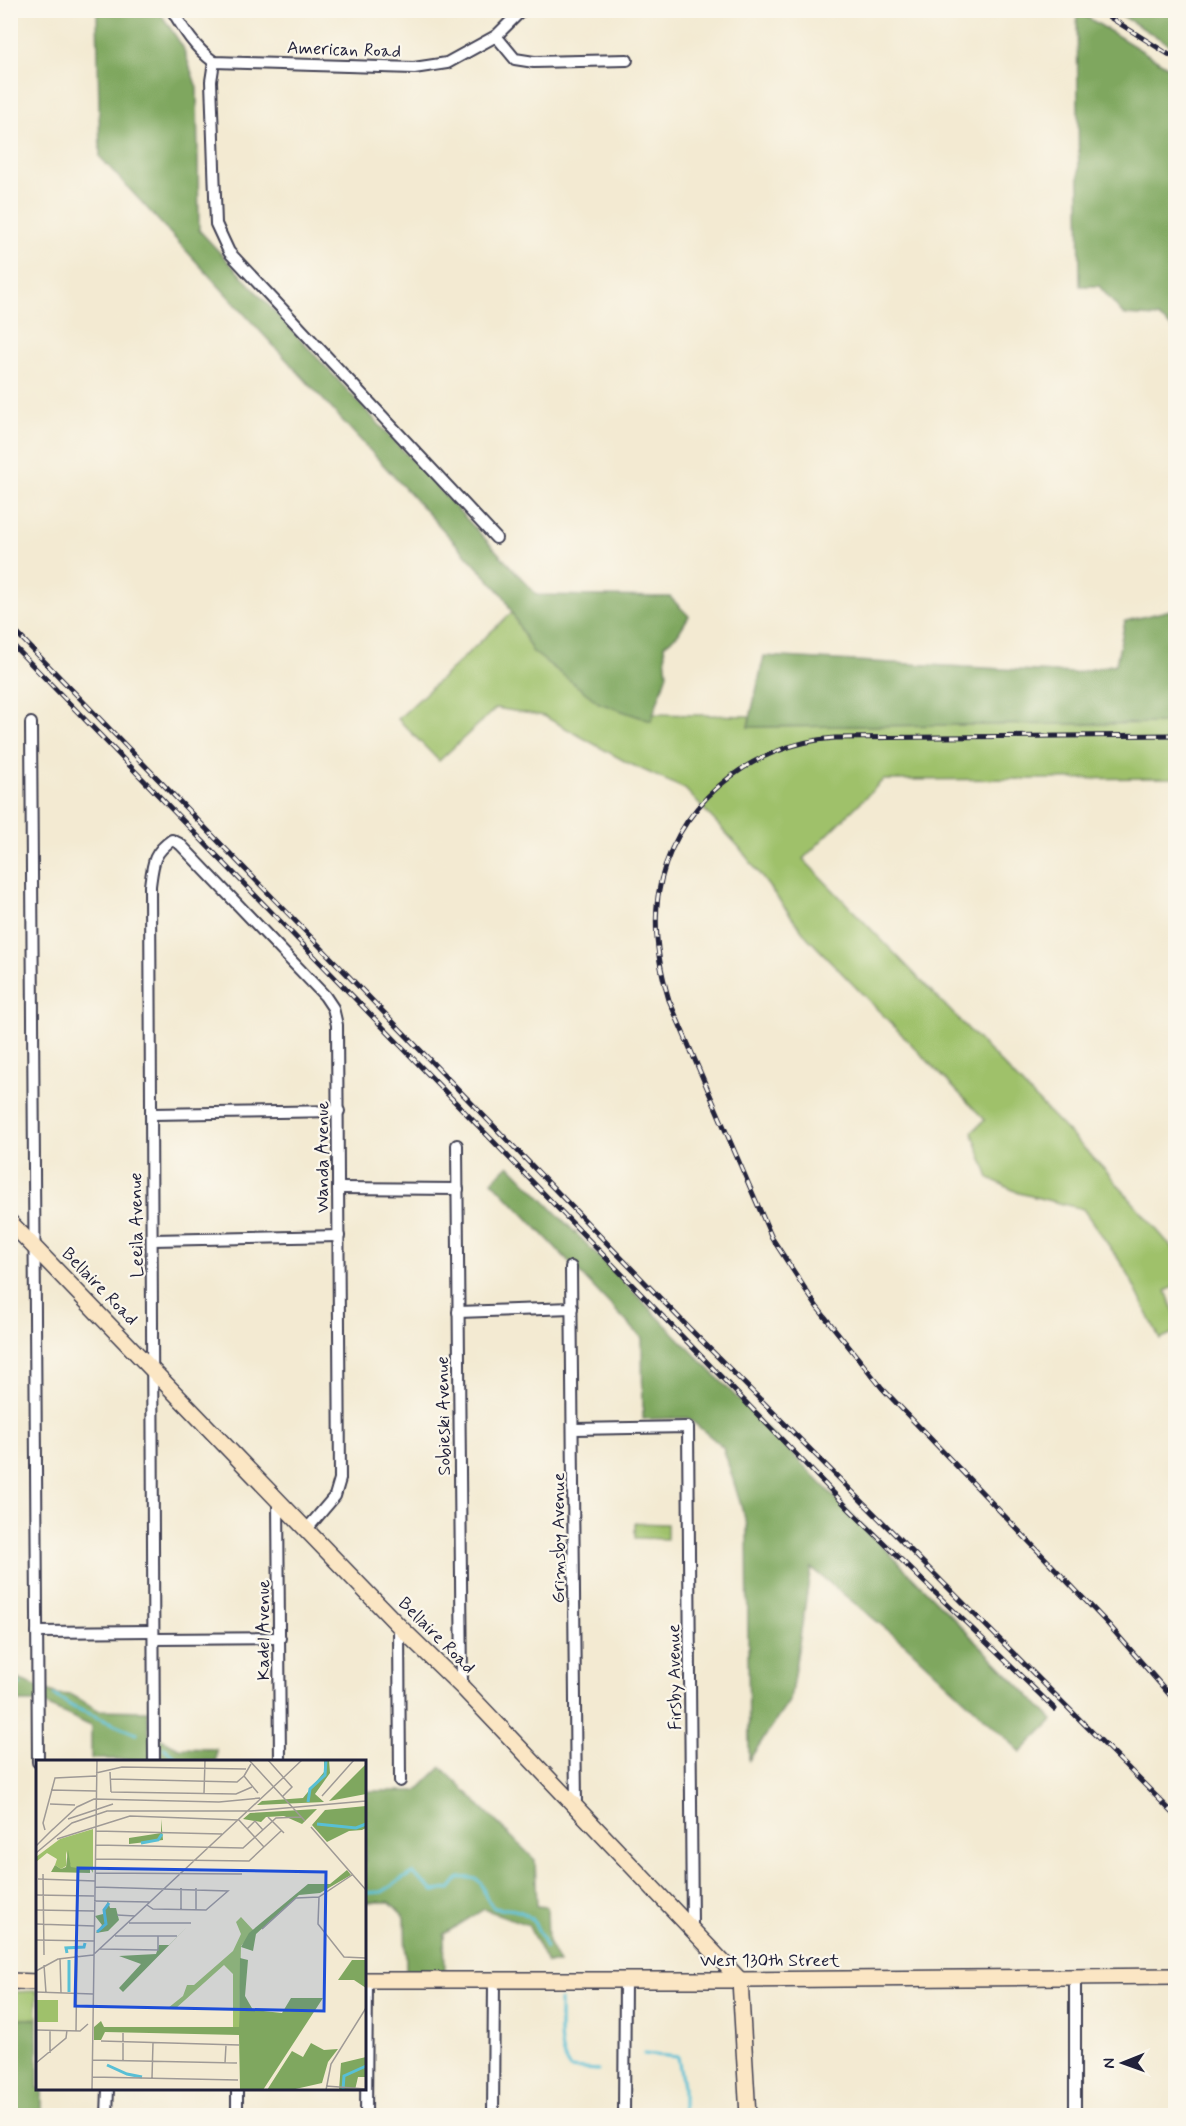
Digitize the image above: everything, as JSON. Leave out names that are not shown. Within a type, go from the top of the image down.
[{"type":"street","points":[[172,10],[190,39],[214,62],[211,81],[216,224],[229,252],[496,538]]},
{"type":"street","name":"American Road","points":[[214,62],[414,68],[447,63],[496,36],[522,10]]},
{"type":"street","points":[[496,36],[515,59],[534,62],[627,60]]},
{"type":"street","points":[[31,723],[38,1760]]},
{"type":"street","name":"Wanda Avenue","points":[[172,840],[180,844],[325,996],[333,1008],[337,1025],[340,1479],[335,1496],[308,1530]]},
{"type":"street","name":"Leeila Avenue","points":[[154,1760],[150,886],[153,862],[159,849],[172,840]]},
{"type":"street","points":[[151,1114],[339,1111]]},
{"type":"street","name":"Sobieski Avenue","points":[[457,1145],[462,1687]]},
{"type":"street","points":[[338,1188],[458,1189]]},
{"type":"street","name":"Bellaire Road","points":[[10,1222],[399,1626],[462,1687],[740,1980]]},
{"type":"street","points":[[153,1240],[339,1236]]},
{"type":"street","name":"Grimsby Avenue","points":[[571,1267],[576,1808]]},
{"type":"street","points":[[458,1312],[572,1308]]},
{"type":"street","name":"Firsby Avenue","points":[[574,1429],[688,1426],[692,1927]]},
{"type":"street","name":"Kadel Avenue","points":[[278,1499],[280,1760]]},
{"type":"street","points":[[399,1626],[400,1781]]},
{"type":"street","points":[[37,1632],[280,1638]]},
{"type":"street","points":[[1075,1976],[1075,2115]]},
{"type":"street","name":"West 130th Street","points":[[366,1980],[740,1980],[1176,1976]]},
{"type":"street","points":[[624,2115],[626,1979]]},
{"type":"street","points":[[366,1980],[366,2115]]},
{"type":"street","points":[[493,2115],[494,1980]]},
{"type":"street","points":[[740,1980],[748,2115]]},
{"type":"street","points":[[10,1981],[36,1982]]},
{"type":"street","points":[[107,2115],[108,2090]]},
{"type":"street","points":[[237,2090],[237,2115]]},
{"type":"green space","points":[[97,11],[159,11],[183,47],[197,88],[199,230],[537,595],[670,597],[689,616],[678,634],[664,645],[667,674],[651,721],[599,703],[532,651],[503,595],[100,157]]},
{"type":"green space","points":[[1077,11],[1175,71],[1175,330],[1158,317],[1124,315],[1099,286],[1080,286]]},
{"type":"green space","points":[[1114,11],[1175,11],[1175,48]]},
{"type":"green space","points":[[1175,609],[1175,723],[748,727],[764,656],[1074,673],[1116,664],[1125,621]]},
{"type":"green space","points":[[512,612],[532,651],[651,721],[653,714],[750,716],[748,727],[1175,723],[1175,778],[883,780],[803,859],[1106,1171],[1175,1251],[1175,1286],[1166,1291],[1175,1314],[1175,1332],[1160,1339],[1126,1270],[1083,1209],[1019,1193],[989,1178],[972,1132],[985,1120],[807,937],[739,847],[685,789],[628,763],[544,716],[496,708],[439,761],[398,719]]},
{"type":"green space","points":[[509,1165],[1053,1720],[1021,1752],[906,1645],[811,1568],[790,1700],[749,1760],[747,1525],[723,1447],[688,1418],[643,1419],[642,1338],[492,1181]]},
{"type":"green space","points":[[635,1523],[667,1524],[667,1539],[635,1538]]},
{"type":"green space","points":[[10,1676],[57,1694],[72,1695],[98,1710],[148,1711],[149,1733],[179,1748],[216,1749],[216,1760],[91,1759],[91,1726],[40,1702],[11,1702]]},
{"type":"green space","points":[[441,1767],[535,1860],[537,1906],[547,1907],[548,1942],[559,1963],[547,1963],[528,1925],[484,1909],[444,1934],[445,1971],[406,1971],[405,1917],[390,1902],[366,1902],[366,1791],[417,1791]]},
{"type":"green space","points":[[36,1991],[36,2019],[11,2019],[11,1992]]},
{"type":"green space","points":[[11,2019],[36,2019],[36,2090],[42,2090],[42,2115],[11,2115]]},
{"type":"waterway","points":[[10,1682],[20,1685]]},
{"type":"waterway","points":[[54,1695],[73,1707],[137,1734]]},
{"type":"waterway","points":[[164,1748],[179,1760]]},
{"type":"waterway","points":[[366,1893],[382,1892],[412,1873],[434,1891],[450,1889],[459,1878],[476,1879],[482,1885],[493,1907],[516,1910],[529,1917],[537,1927],[546,1948]]},
{"type":"waterway","points":[[560,2000],[561,2045],[566,2061],[570,2068],[598,2070]]},
{"type":"waterway","points":[[644,2054],[678,2057],[683,2086],[683,2116]]},
{"type":"railway","points":[[1098,10],[1176,59]]},
{"type":"railway","points":[[10,626],[690,1329],[1176,1816]]},
{"type":"railway","points":[[10,642],[851,1511],[1055,1709]]},
{"type":"railway","points":[[1176,735],[835,738],[803,743],[773,753],[745,767],[719,786],[697,808],[679,835],[666,864],[658,896],[656,922],[662,974],[669,1000],[772,1238],[817,1307],[882,1388],[1108,1624],[1176,1702]]}]
